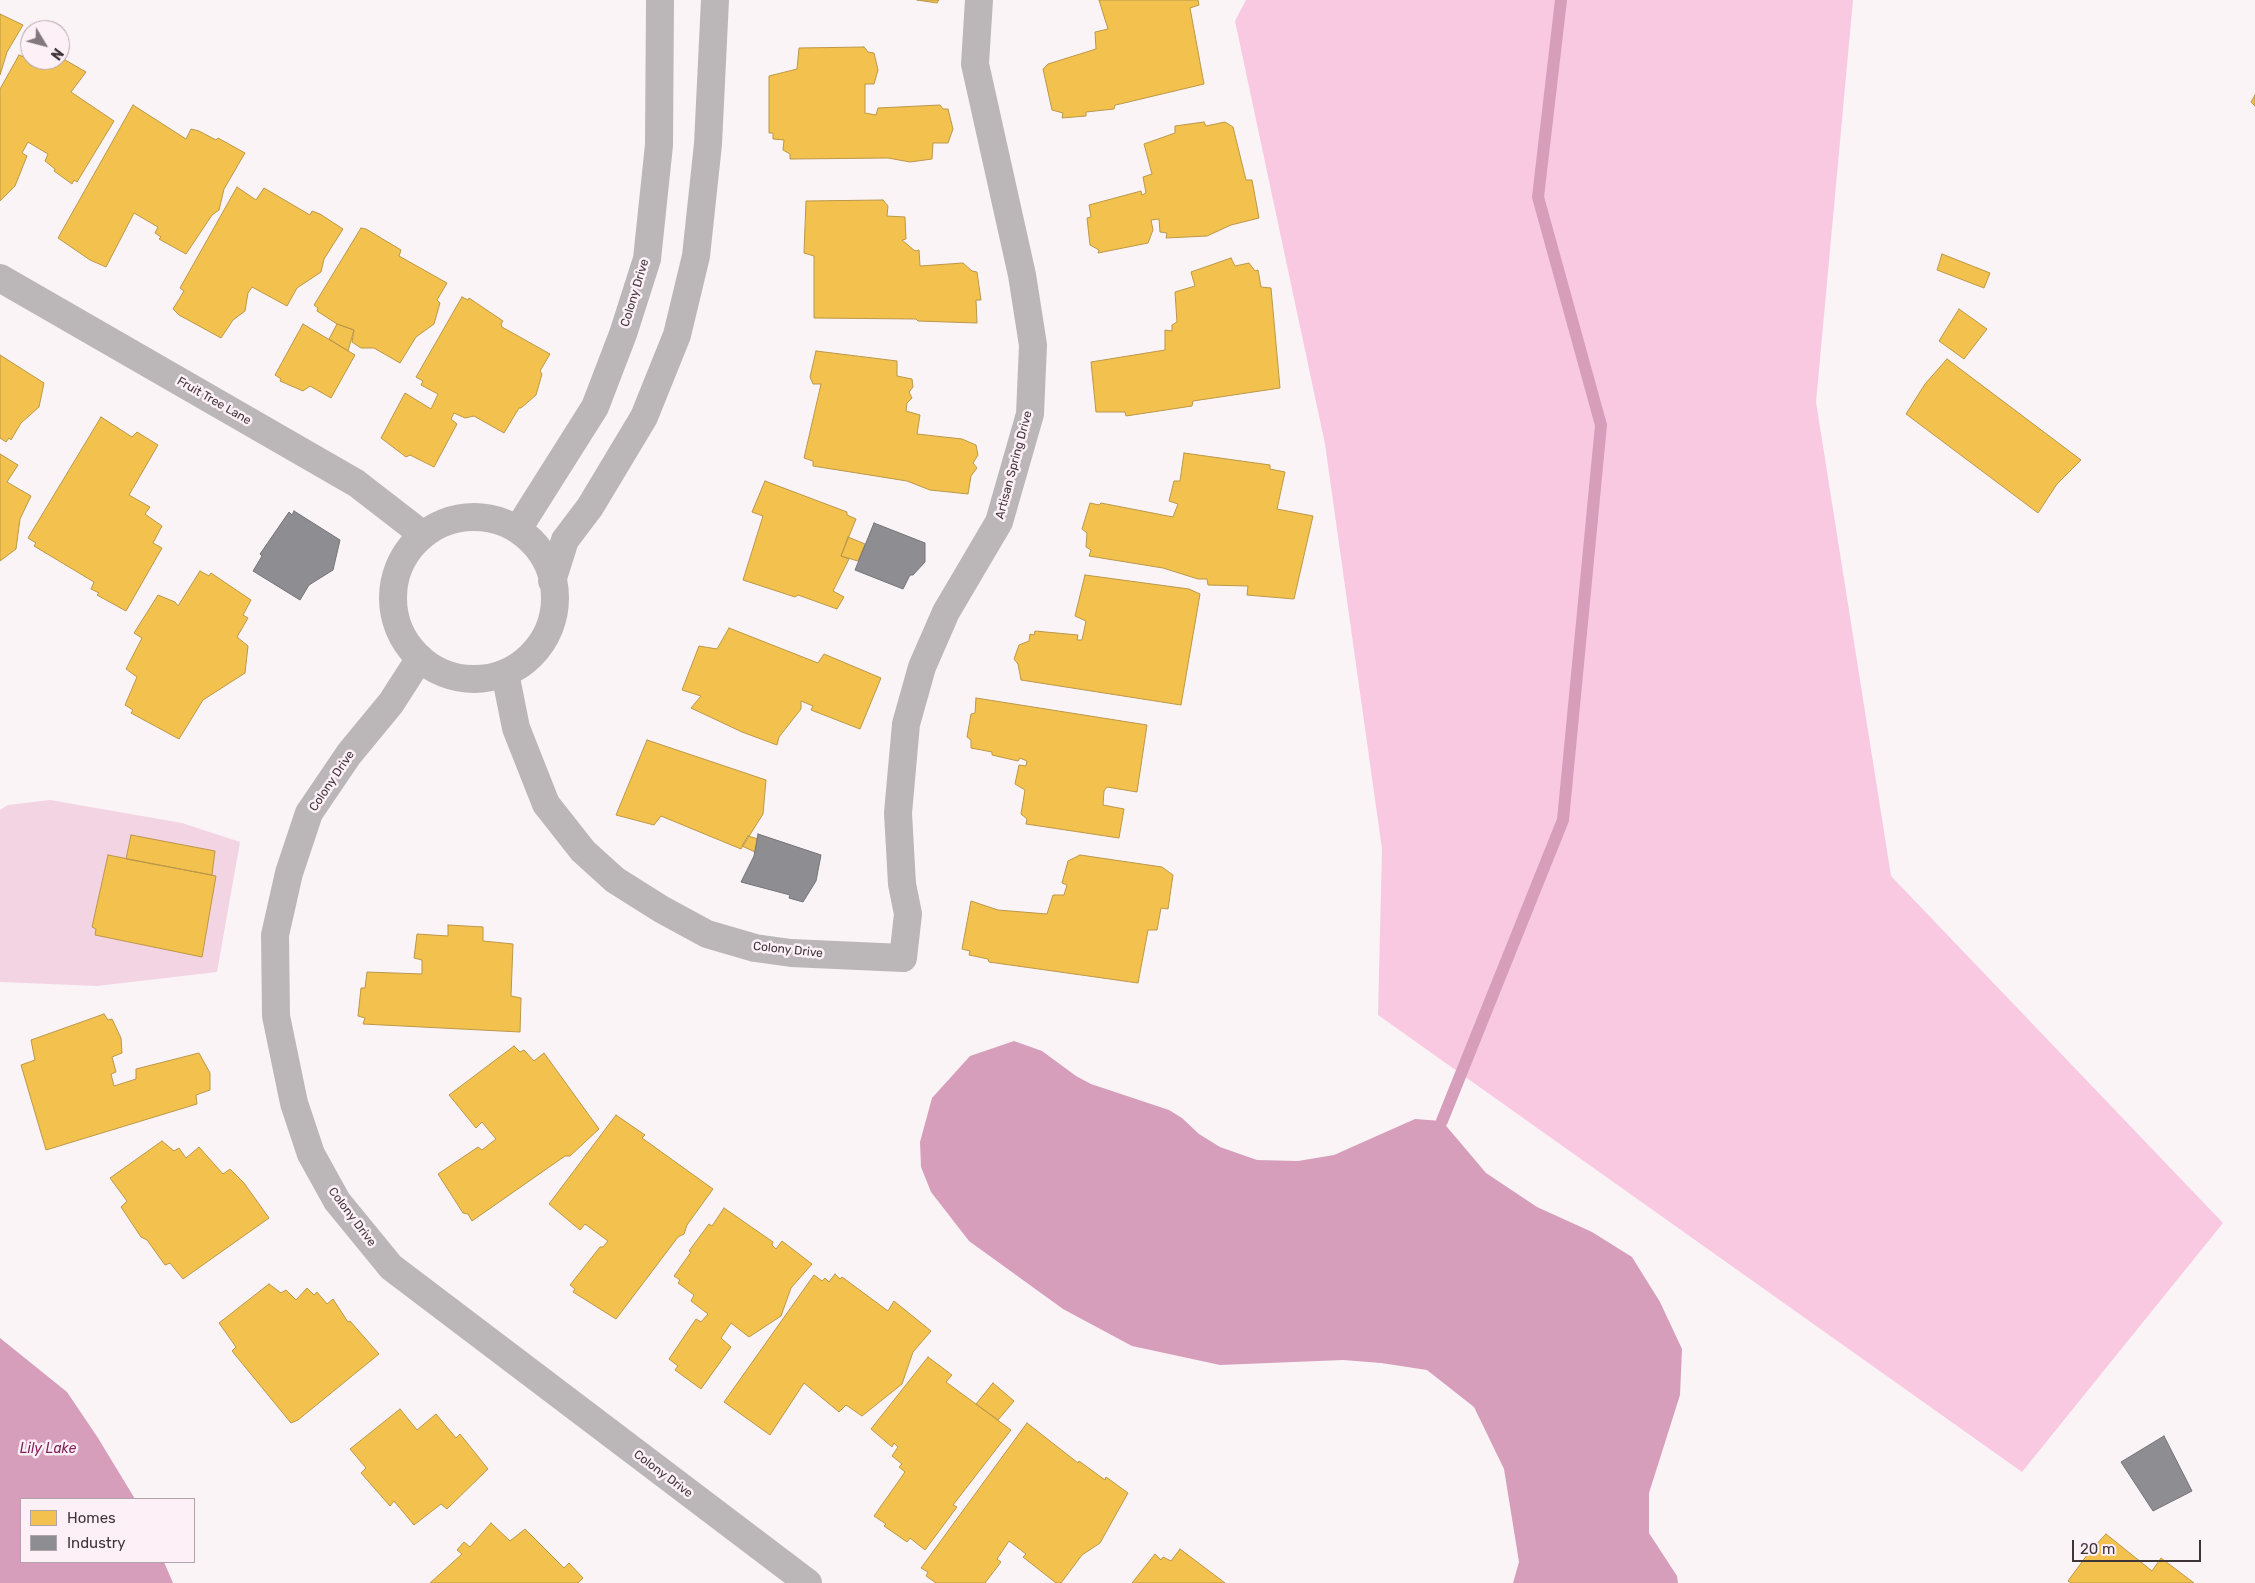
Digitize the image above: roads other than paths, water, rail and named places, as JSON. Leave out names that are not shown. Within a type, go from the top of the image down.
[{"type":"street","name":"Colony Drive","points":[[518,529],[595,407],[623,334],[646,260],[659,145],[660,0]]},
{"type":"street","points":[[552,581],[565,540],[590,507],[644,416],[677,335],[696,256],[708,144],[715,0]]},
{"type":"street","name":"Artisan Spring Drive","points":[[908,914],[902,884],[898,814],[906,724],[922,667],[946,612],[999,522],[1030,414],[1033,345],[1022,276],[975,64],[978,0]]},
{"type":"street","name":"Fruit Tree Lane","points":[[0,278],[356,483],[422,534]]},
{"type":"street","points":[[470,517],[494,519],[518,529],[536,546],[550,568],[555,593],[553,617],[543,641],[527,660],[505,673],[481,679],[456,678],[433,669],[420,658],[399,632],[392,606],[394,579],[405,554],[422,534],[444,522],[470,517]]},
{"type":"street","name":"Colony Drive","points":[[420,658],[392,703],[349,754],[309,813],[289,873],[277,926],[276,1016],[294,1103],[311,1154],[337,1201],[392,1267],[808,1583]]},
{"type":"street","name":"Colony Drive","points":[[505,673],[516,728],[546,804],[583,851],[615,880],[660,909],[707,934],[755,948],[792,953],[903,958],[908,914]]},
{"type":"water","points":[[1014,1041],[1042,1051],[1076,1076],[1091,1084],[1169,1110],[1182,1118],[1199,1134],[1220,1147],[1257,1160],[1298,1161],[1334,1155],[1415,1119],[1442,1121],[1486,1173],[1537,1207],[1592,1232],[1632,1257],[1660,1302],[1682,1349],[1680,1395],[1649,1493],[1649,1533],[1677,1576],[1678,1583],[1513,1583],[1519,1562],[1504,1469],[1474,1407],[1427,1370],[1381,1363],[1343,1360],[1220,1365],[1132,1346],[1063,1309],[969,1241],[931,1192],[921,1167],[920,1142],[932,1098],[970,1056]]},
{"type":"water","name":"Lily Lake","points":[[0,1338],[67,1392],[134,1498],[20,1498],[20,1563],[164,1563],[173,1583],[0,1583]]},
{"type":"waterway","points":[[1442,1121],[1563,820],[1601,425],[1538,197],[1561,0]]}]
